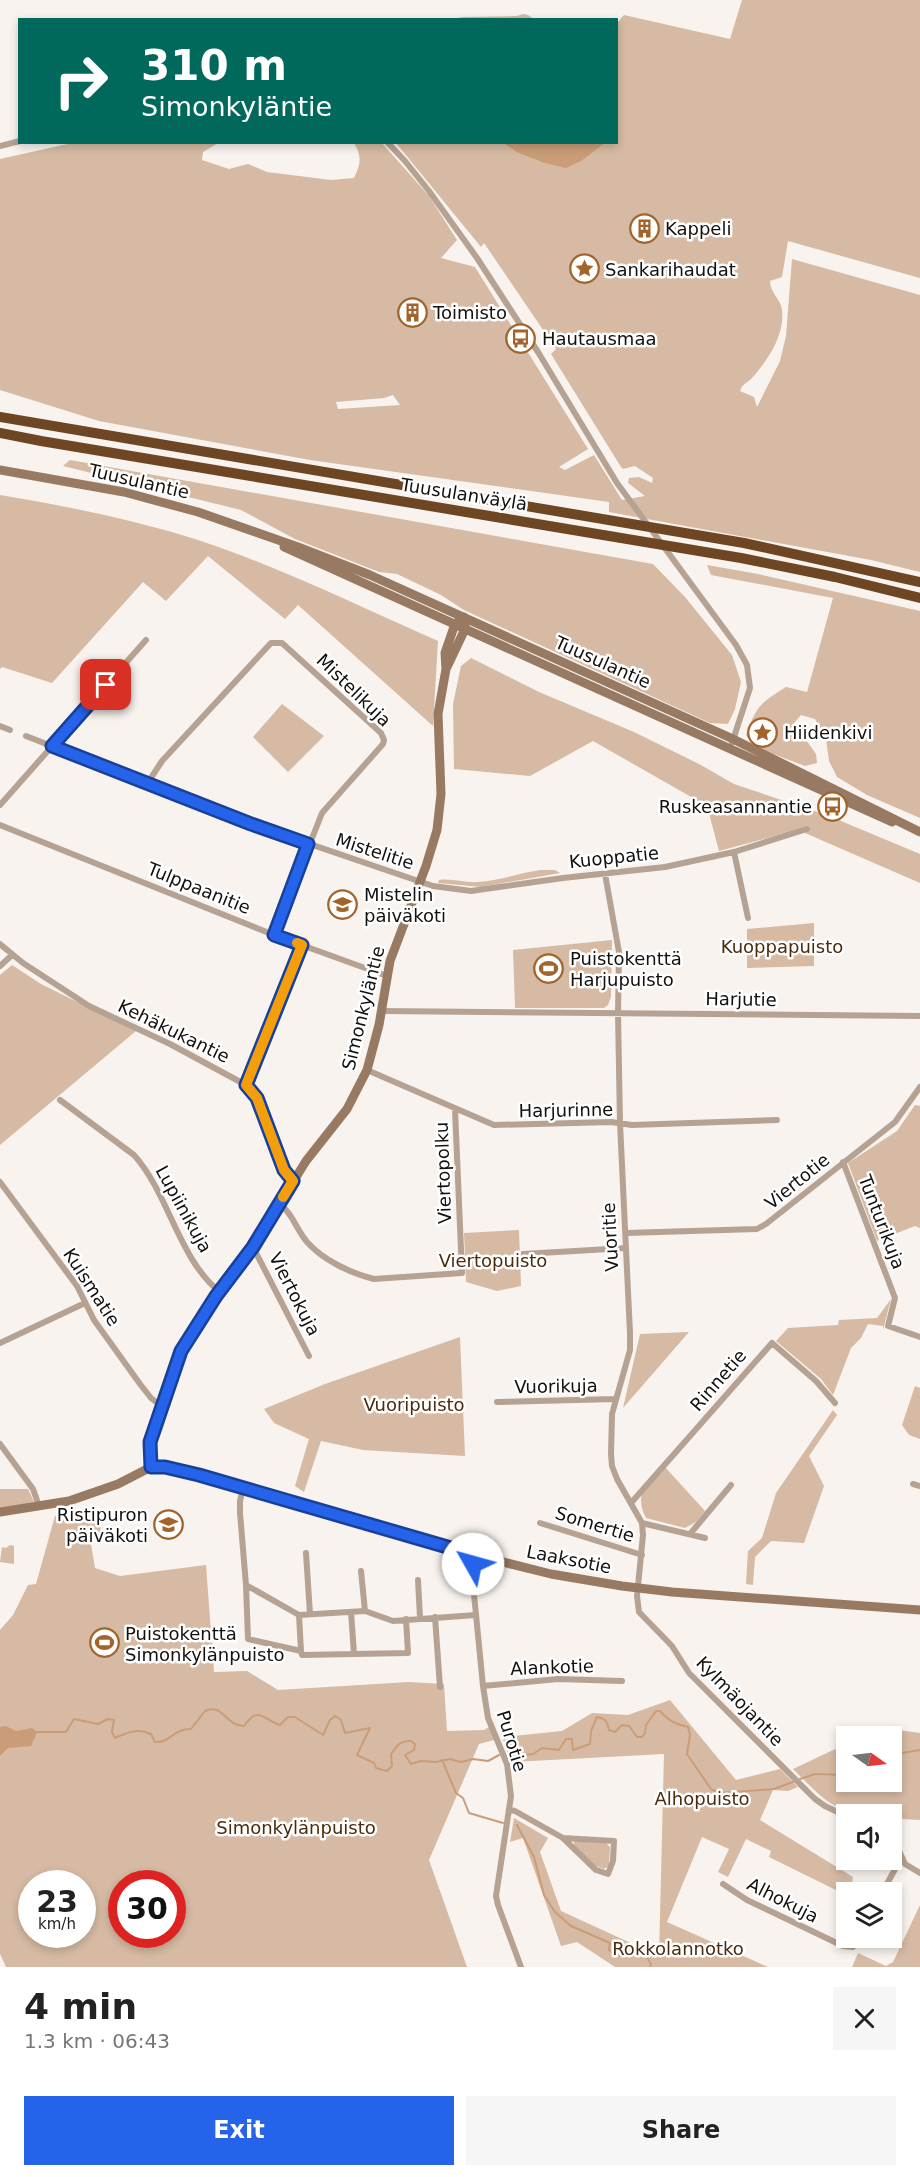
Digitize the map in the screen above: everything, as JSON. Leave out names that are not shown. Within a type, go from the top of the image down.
[{"type":"highway","name":"Tuusulanväylä","points":[[0,415],[44,425],[733,541],[920,582]]},
{"type":"highway","name":"Tuusulanväylä","points":[[0,432],[41,441],[741,558],[835,577],[920,598]]},
{"type":"main road","name":"Tuusulantie","points":[[0,470],[147,498],[198,512],[370,575],[733,739],[920,832]]},
{"type":"main road","name":"Tuusulantie","points":[[266,537],[295,553],[882,819],[920,832]]},
{"type":"main road","points":[[455,624],[464,617]]},
{"type":"main road","points":[[464,617],[465,629]]},
{"type":"main road","name":"Simonkyläntie","points":[[151,1467],[150,1442],[161,1406],[187,1339],[253,1247],[293,1181],[347,1109],[367,1070],[382,1011],[394,945],[433,846],[439,812],[441,771],[438,714],[446,669],[445,653],[455,624]]},
{"type":"main road","name":"Simonkyläntie","points":[[446,669],[465,629]]},
{"type":"main road","points":[[0,1512],[84,1497],[118,1484],[151,1467]]},
{"type":"main road","name":"Laaksotie","points":[[151,1467],[165,1467],[475,1555],[551,1574],[638,1588],[920,1610]]},
{"type":"street","points":[[0,146],[18,142]]},
{"type":"street","points":[[389,144],[405,160],[429,191],[477,258],[538,352],[626,496],[736,645],[747,665],[750,688],[729,749]]},
{"type":"street","points":[[0,805],[146,640]]},
{"type":"street","name":"Mistelikuja","points":[[147,784],[162,761],[271,643],[282,643],[381,733],[383,744],[322,813],[274,935]]},
{"type":"street","points":[[0,726],[10,730]]},
{"type":"street","name":"Mistelitie","points":[[26,736],[308,844],[420,881]]},
{"type":"street","name":"Tulppaanitie","points":[[0,825],[274,935],[387,976]]},
{"type":"street","name":"Kuoppatie","points":[[420,881],[433,886],[471,891],[666,867],[734,852],[807,829]]},
{"type":"street","points":[[734,852],[748,918]]},
{"type":"street","name":"Vuoritie","points":[[605,874],[619,952],[620,1124],[630,1350],[612,1414],[612,1466],[642,1523],[642,1555],[638,1588]]},
{"type":"street","name":"Kehäkukantie","points":[[0,944],[12,955],[89,1006],[170,1044],[246,1085],[257,1098],[284,1170],[293,1181]]},
{"type":"street","points":[[246,1085],[302,945]]},
{"type":"street","points":[[0,966],[12,955]]},
{"type":"street","name":"Harjutie","points":[[382,1011],[920,1016]]},
{"type":"street","name":"Harjurinne","points":[[367,1070],[494,1125],[777,1120]]},
{"type":"street","name":"Viertotie","points":[[626,1233],[757,1229],[895,1122],[920,1087]]},
{"type":"street","name":"Lupiinikuja","points":[[60,1100],[134,1155],[141,1163],[153,1180],[203,1276],[220,1292]]},
{"type":"street","name":"Viertopolku","points":[[279,1203],[288,1210],[306,1241],[322,1255],[362,1276],[374,1279],[462,1273],[455,1110]]},
{"type":"street","name":"Tunturikuja","points":[[843,1162],[895,1298],[888,1326],[920,1337]]},
{"type":"street","name":"Kuismatie","points":[[0,1182],[76,1286],[94,1320],[140,1384],[161,1406]]},
{"type":"street","name":"Viertokuja","points":[[253,1247],[309,1356]]},
{"type":"street","points":[[523,1254],[626,1248]]},
{"type":"street","points":[[0,1343],[85,1303]]},
{"type":"street","name":"Rinnetie","points":[[631,1503],[772,1343],[816,1381],[835,1403]]},
{"type":"street","name":"Vuorikuja","points":[[497,1402],[615,1399]]},
{"type":"street","points":[[0,1444],[33,1489],[39,1506]]},
{"type":"street","points":[[690,1534],[732,1485]]},
{"type":"street","points":[[243,1488],[240,1513],[248,1639],[301,1651]]},
{"type":"street","name":"Somertie","points":[[540,1523],[642,1555]]},
{"type":"street","points":[[642,1523],[705,1538]]},
{"type":"street","points":[[306,1554],[310,1614]]},
{"type":"street","name":"Purotie","points":[[475,1555],[472,1574],[483,1686],[488,1718],[507,1764],[511,1796],[496,1896],[521,1967]]},
{"type":"street","points":[[361,1571],[365,1611]]},
{"type":"street","points":[[418,1580],[420,1618]]},
{"type":"street","points":[[246,1584],[299,1615],[365,1611],[393,1620],[476,1615]]},
{"type":"street","name":"Kylmäojantie","points":[[638,1588],[639,1612],[672,1646],[689,1673],[815,1799],[836,1811]]},
{"type":"street","points":[[351,1612],[354,1654]]},
{"type":"street","points":[[299,1615],[302,1655],[408,1653],[406,1619]]},
{"type":"street","points":[[435,1617],[441,1687]]},
{"type":"street","name":"Alankotie","points":[[483,1686],[558,1679],[622,1681]]},
{"type":"street","points":[[510,1810],[522,1814],[562,1838],[596,1870],[608,1874],[613,1861],[614,1841],[562,1838]]},
{"type":"street","points":[[902,1860],[905,1864],[920,1873]]},
{"type":"street","name":"Alhokuja","points":[[723,1884],[747,1900],[836,1943]]},
{"type":"green space","points":[[742,0],[920,0],[920,278],[788,241],[782,277],[770,281],[782,310],[781,329],[764,363],[740,391],[754,397],[757,407],[780,361],[786,336],[792,259],[920,295],[920,572],[871,560],[609,512],[609,502],[310,460],[99,421],[0,390],[0,159],[68,144],[216,144],[203,152],[202,160],[229,169],[248,164],[267,172],[331,180],[354,178],[360,160],[354,144],[383,144],[429,196],[457,240],[441,258],[475,267],[588,449],[559,467],[565,470],[594,455],[622,500],[645,496],[628,483],[629,478],[639,477],[652,483],[653,478],[635,466],[623,469],[621,467],[551,354],[556,349],[484,243],[481,247],[397,144],[504,144],[518,153],[541,162],[583,160],[604,144],[618,144],[618,22],[624,15],[730,39]],"holes":[[[393,395],[400,405],[338,409],[336,402],[384,398]]]},
{"type":"green space","points":[[523,14],[532,18],[458,18],[463,17]]},
{"type":"green space","points":[[70,460],[653,564],[685,597],[732,655],[741,682],[735,709],[728,724],[710,723],[464,610],[441,595],[397,574],[379,572],[295,539],[241,510],[63,466]]},
{"type":"green space","points":[[0,495],[101,514],[201,541],[291,576],[438,641],[433,726],[298,605],[285,619],[208,556],[166,601],[143,582],[52,683],[2,667],[0,669]]},
{"type":"green space","points":[[707,565],[758,574],[920,611],[920,818],[867,795],[837,777],[829,761],[826,739],[815,719],[801,715],[794,723],[816,754],[817,763],[805,766],[755,747],[746,735],[760,706],[786,687],[807,692],[833,598],[711,575]]},
{"type":"green space","points":[[471,658],[539,692],[634,732],[734,784],[829,816],[920,854],[920,883],[798,830],[719,851],[707,806],[593,741],[530,776],[454,769],[453,704],[461,666]]},
{"type":"green space","points":[[282,704],[324,736],[288,772],[253,737]]},
{"type":"green space","points":[[540,870],[555,870],[560,873],[481,887],[438,883],[439,880],[486,881]]},
{"type":"green space","name":"Kuoppapuisto","points":[[814,923],[814,966],[747,968],[747,929]]},
{"type":"green space","points":[[612,940],[611,997],[604,1008],[515,1008],[513,950]]},
{"type":"green space","points":[[12,965],[41,984],[136,1031],[0,1145],[0,975]]},
{"type":"green space","points":[[915,1105],[920,1106],[920,1228],[915,1226],[877,1241],[848,1163],[897,1131]]},
{"type":"green space","name":"Viertopuisto","points":[[519,1230],[521,1286],[497,1291],[466,1282],[464,1233]]},
{"type":"green space","points":[[891,1299],[883,1330],[883,1326],[868,1324],[861,1338],[851,1348],[833,1395],[821,1379],[776,1341],[788,1328],[838,1325],[839,1320],[877,1318]]},
{"type":"green space","points":[[689,1332],[623,1408],[640,1334]]},
{"type":"green space","name":"Vuoripuisto","points":[[460,1337],[465,1456],[363,1450],[321,1441],[304,1492],[295,1486],[309,1439],[274,1423],[264,1409],[325,1384]]},
{"type":"green space","points":[[915,1386],[920,1388],[920,1439],[909,1435],[902,1425]]},
{"type":"green space","points":[[833,1410],[837,1415],[809,1456],[824,1486],[804,1543],[771,1541],[755,1557],[753,1585],[746,1584],[748,1551],[762,1538],[776,1493]]},
{"type":"green space","points":[[665,1467],[705,1511],[696,1522],[685,1528],[646,1518],[642,1509],[644,1490]]},
{"type":"green space","points":[[0,1489],[28,1489],[34,1502],[0,1509]]},
{"type":"green space","name":"Simonkylänpuisto","points":[[104,1511],[99,1537],[90,1538],[95,1568],[120,1576],[206,1565],[214,1672],[247,1671],[278,1690],[409,1682],[444,1684],[447,1731],[484,1730],[489,1727],[494,1740],[479,1744],[429,1860],[467,1967],[6,1967],[0,1954],[0,1630],[13,1615],[28,1585],[36,1584],[55,1516]]},
{"type":"green space","points":[[10,1545],[14,1546],[14,1564],[0,1562],[2,1547],[6,1548]]},
{"type":"green space","name":"Alhopuisto","points":[[670,1700],[736,1780],[780,1769],[798,1787],[788,1791],[773,1790],[760,1820],[836,1867],[836,1870],[842,1870],[853,1877],[852,1882],[836,1882],[836,1890],[769,1857],[771,1851],[746,1839],[728,1877],[718,1872],[729,1849],[702,1837],[667,1922],[768,1967],[615,1967],[577,1942],[561,1946],[523,1838],[510,1842],[514,1818],[548,1838],[540,1852],[561,1911],[659,1956],[664,1754],[512,1762],[502,1737],[562,1731],[592,1713],[628,1715]]},
{"type":"green space","points":[[902,1731],[920,1733],[920,1820],[902,1819],[902,1804],[836,1804],[835,1806],[816,1792],[793,1769],[836,1749],[836,1792],[902,1792]]},
{"type":"green space","points":[[574,1841],[605,1842],[610,1847],[609,1866],[604,1869],[592,1863],[574,1845]]},
{"type":"green space","points":[[920,1905],[920,1967],[852,1967],[858,1953],[886,1966],[893,1962],[900,1948],[902,1948],[902,1943]]},
{"type":"shaded area","points":[[504,144],[604,144],[583,160],[566,168],[518,153]]},
{"type":"shaded area","points":[[6,1726],[16,1731],[32,1728],[37,1732],[31,1746],[8,1748],[0,1756],[0,1727]]},
{"type":"waterway","points":[[37,1732],[66,1732],[74,1719],[98,1724],[108,1719],[114,1720],[112,1732],[115,1738],[142,1731],[151,1734],[155,1742],[160,1742],[180,1731],[191,1729],[205,1711],[211,1709],[221,1712],[233,1723],[244,1726],[253,1716],[257,1715],[280,1725],[288,1717],[295,1717],[323,1735],[330,1720],[335,1716],[341,1720],[345,1733],[370,1728],[357,1755],[374,1763],[376,1768],[387,1771],[392,1766],[391,1754],[404,1741],[411,1741],[415,1744],[414,1750],[405,1755],[411,1764],[420,1761],[436,1762],[450,1759],[461,1762],[473,1759],[488,1761],[499,1755]]},
{"type":"waterway","points":[[508,1752],[513,1751],[525,1755],[533,1754],[542,1748],[559,1750],[566,1739],[572,1739],[573,1750],[590,1744],[591,1731],[597,1717],[606,1721],[609,1730],[615,1732],[622,1725],[629,1726],[637,1737],[642,1737],[646,1725],[656,1711],[660,1711],[672,1722],[688,1727],[690,1735],[687,1754],[711,1789],[720,1793],[774,1789],[793,1782]]},
{"type":"waterway","points":[[902,1753],[920,1750]]},
{"type":"waterway","points":[[442,1760],[456,1793],[463,1798],[469,1813],[503,1823]]},
{"type":"waterway","points":[[800,1779],[815,1774],[836,1775]]},
{"type":"waterway","points":[[517,1825],[534,1857],[544,1895],[555,1912],[571,1926],[610,1943],[609,1950],[613,1953],[622,1956],[645,1953],[651,1964],[650,1967]]},
{"type":"slow traffic","points":[[283,1197],[293,1181],[284,1170],[257,1098],[246,1085],[302,945],[297,943]]},
{"type":"place","name":"Kappeli","points":[[644,228]]},
{"type":"place","name":"Sankarihaudat","points":[[584,269]]},
{"type":"place","name":"Toimisto","points":[[412,312]]},
{"type":"place","name":"Hautausmaa","points":[[521,338]]},
{"type":"place","name":"Hiidenkivi","points":[[763,732]]},
{"type":"place","name":"Ruskeasannantie","points":[[833,806]]},
{"type":"place","name":"Mistelin päiväkoti","points":[[343,904]]},
{"type":"place","name":"Puistokenttä Harjupuisto","points":[[549,968]]},
{"type":"place","name":"Ristipuron päiväkoti","points":[[169,1524]]},
{"type":"place","name":"Puistokenttä Simonkylänpuisto","points":[[104,1643]]},
{"type":"route","points":[[106,685],[52,746],[308,844],[274,935],[302,945],[246,1085],[257,1098],[284,1170],[293,1181],[253,1247],[216,1296],[181,1351],[150,1442],[151,1467],[165,1467],[199,1475],[475,1555],[473,1564]]},
{"type":"park label","name":"Rokkolannotko","points":[[678,1948]]}]
